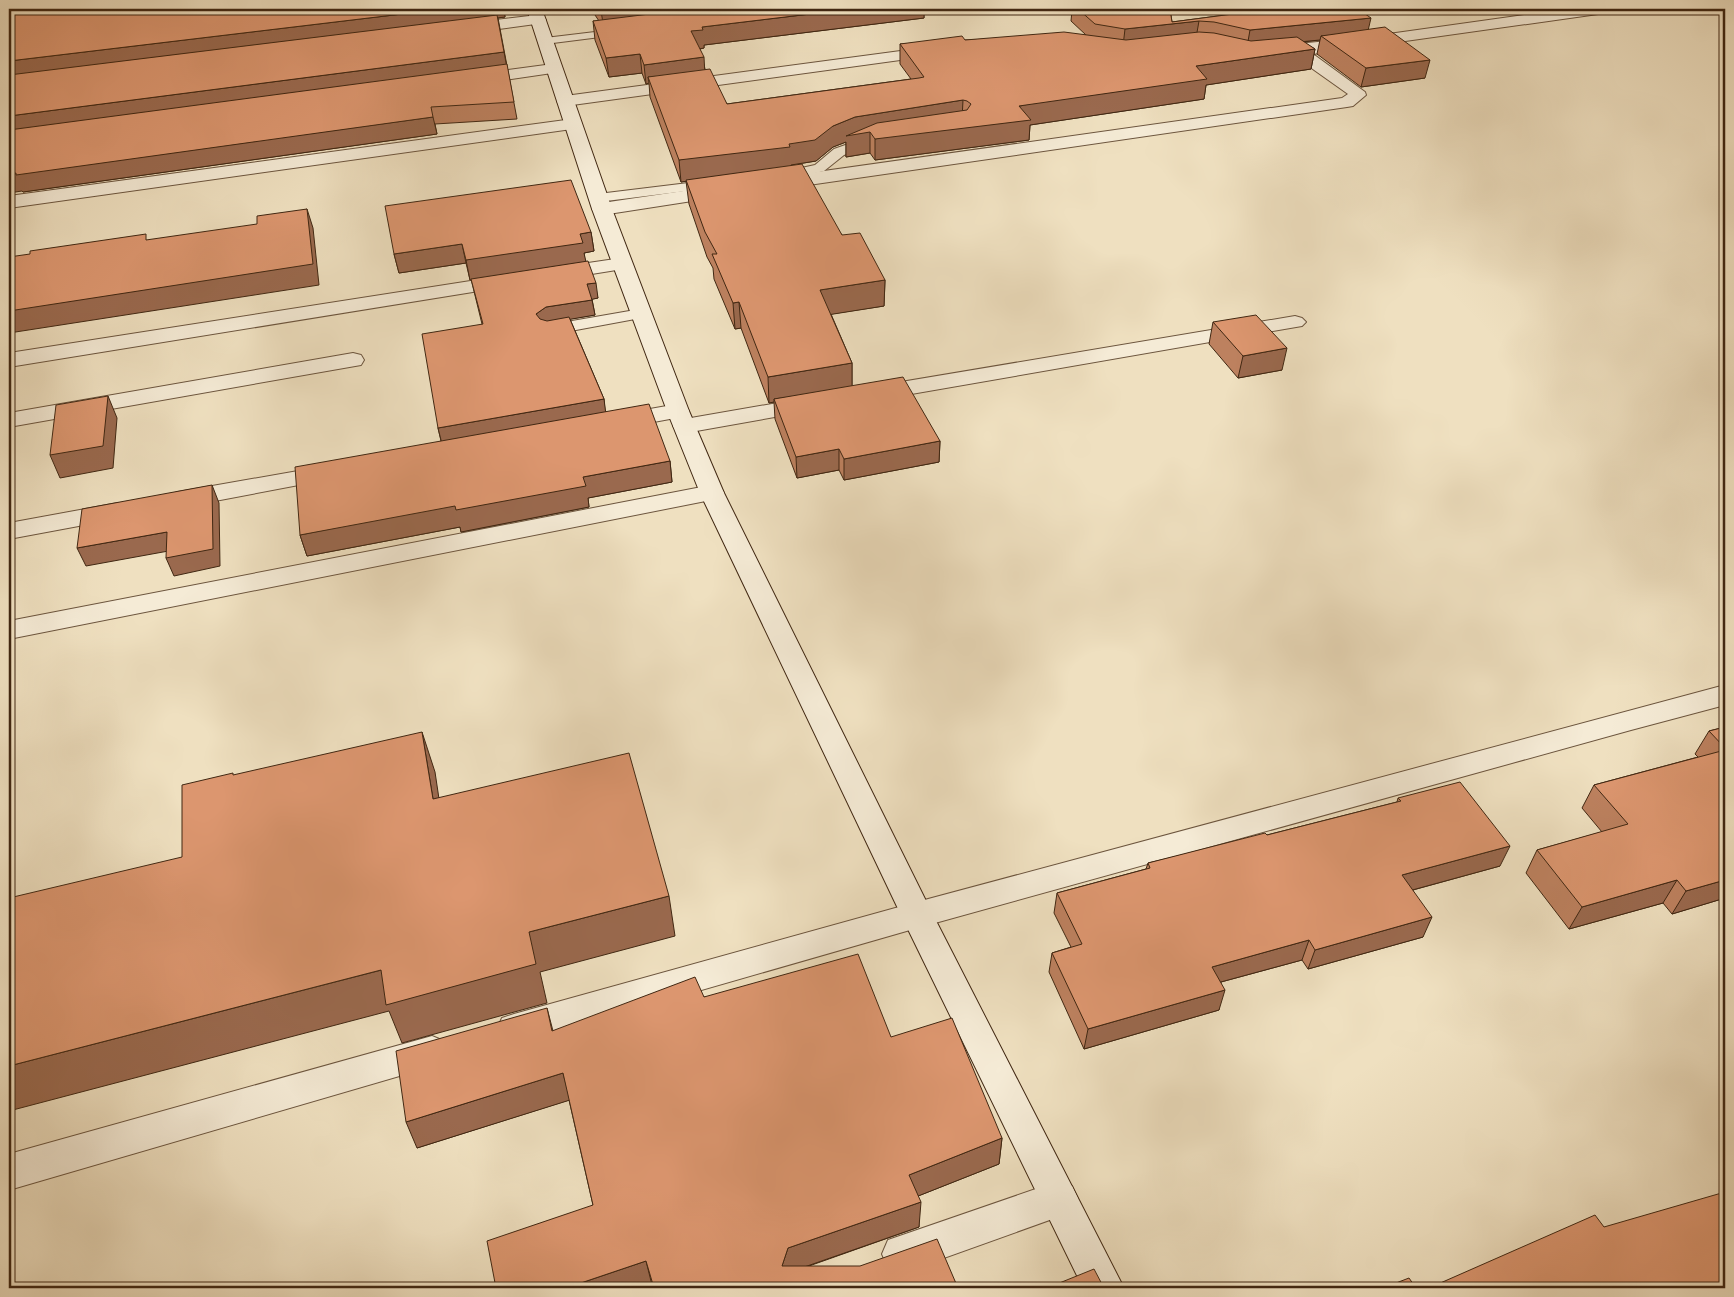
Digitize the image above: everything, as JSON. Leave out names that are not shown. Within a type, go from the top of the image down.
[{"type":"street","points":[[1261,52],[1360,43],[1598,9]]},
{"type":"street","points":[[450,30],[539,23],[553,69],[622,264],[712,493],[917,915],[1104,1288]]},
{"type":"street","points":[[9,202],[956,49]]},
{"type":"street","points":[[761,182],[1347,102],[1358,95],[1357,92],[1297,50]]},
{"type":"street","points":[[455,82],[553,69]]},
{"type":"street","points":[[600,204],[736,186]]},
{"type":"street","points":[[9,360],[622,264]]},
{"type":"street","points":[[590,427],[682,419],[841,399],[1295,322]]},
{"type":"street","points":[[9,420],[353,360]]},
{"type":"street","points":[[9,531],[353,469]]},
{"type":"street","points":[[9,630],[712,493]]},
{"type":"street","points":[[9,1172],[917,915],[1725,695]]},
{"type":"street","points":[[871,1265],[1059,1199]]},
{"type":"lane","points":[[539,23],[632,30]]},
{"type":"lane","points":[[761,182],[819,168],[839,152],[849,147],[887,137]]},
{"type":"lane","points":[[550,330],[641,314]]},
{"type":"building","points":[[9,9],[444,9],[9,61]]},
{"type":"building","points":[[600,9],[617,9],[601,11]]},
{"type":"building","points":[[690,9],[852,9],[702,27],[703,30],[691,31],[704,57],[644,65],[640,54],[606,58],[593,21]]},
{"type":"building","points":[[1078,9],[1170,9],[1172,22],[1271,9],[1358,9],[1371,18],[1250,30],[1214,22],[1199,21],[1125,29],[1095,24]]},
{"type":"building","points":[[497,15],[504,52],[9,116],[9,75]]},
{"type":"building","points":[[1385,27],[1430,60],[1366,68],[1321,36]]},
{"type":"building","points":[[1064,32],[1126,40],[1199,32],[1214,33],[1251,41],[1297,37],[1315,49],[1196,66],[1207,79],[1019,106],[1031,120],[875,139],[870,132],[846,136],[877,123],[967,110],[971,104],[963,100],[855,117],[833,126],[815,140],[789,144],[790,147],[679,160],[648,77],[710,69],[727,104],[924,77],[900,44],[962,36],[965,40]]},
{"type":"building","points":[[507,64],[514,102],[431,107],[433,117],[16,175],[16,173],[9,174],[9,130]]},
{"type":"building","points":[[802,164],[842,235],[860,233],[885,280],[820,290],[852,363],[768,377],[739,302],[733,303],[712,254],[717,254],[705,232],[686,180]]},
{"type":"building","points":[[571,180],[591,232],[580,234],[583,243],[466,260],[462,244],[394,254],[385,206]]},
{"type":"building","points":[[307,209],[313,264],[9,311],[9,257],[30,254],[30,251],[146,234],[146,240],[257,224],[257,216]]},
{"type":"building","points":[[588,261],[596,283],[587,284],[592,300],[546,307],[536,314],[540,319],[547,321],[569,317],[604,399],[438,428],[422,334],[483,324],[471,279]]},
{"type":"building","points":[[1256,315],[1287,348],[1243,356],[1213,322]]},
{"type":"building","points":[[903,377],[940,441],[844,459],[839,449],[796,457],[774,399]]},
{"type":"building","points":[[108,396],[103,446],[50,455],[56,405]]},
{"type":"building","points":[[649,404],[670,461],[583,477],[586,486],[456,510],[455,506],[300,535],[295,467]]},
{"type":"building","points":[[212,485],[213,549],[166,558],[167,532],[77,548],[82,509]]},
{"type":"building","points":[[1725,727],[1725,748],[1709,731]]},
{"type":"building","points":[[422,732],[433,799],[629,753],[669,896],[529,932],[536,964],[386,1005],[381,970],[9,1066],[9,898],[182,857],[182,785]]},
{"type":"building","points":[[1725,750],[1725,880],[1686,891],[1677,880],[1582,907],[1537,850],[1628,824],[1594,785]]},
{"type":"building","points":[[1460,782],[1510,846],[1402,875],[1432,917],[1315,950],[1309,940],[1212,967],[1225,990],[1088,1029],[1052,953],[1082,944],[1057,893],[1150,868],[1148,863],[1401,801],[1398,798]]},
{"type":"building","points":[[858,954],[891,1037],[952,1018],[1002,1138],[909,1175],[921,1202],[788,1248],[782,1266],[860,1266],[937,1239],[958,1288],[654,1288],[646,1261],[566,1288],[496,1288],[487,1241],[593,1205],[563,1073],[406,1122],[396,1051],[547,1008],[552,1031],[695,977],[704,997]]},
{"type":"building","points":[[1725,1192],[1725,1283],[1705,1288],[1429,1288],[1595,1215],[1604,1227]]},
{"type":"building","points":[[1094,1269],[1104,1288],[1047,1288]]},
{"type":"building","points":[[1409,1278],[1416,1288],[1383,1288]]}]
